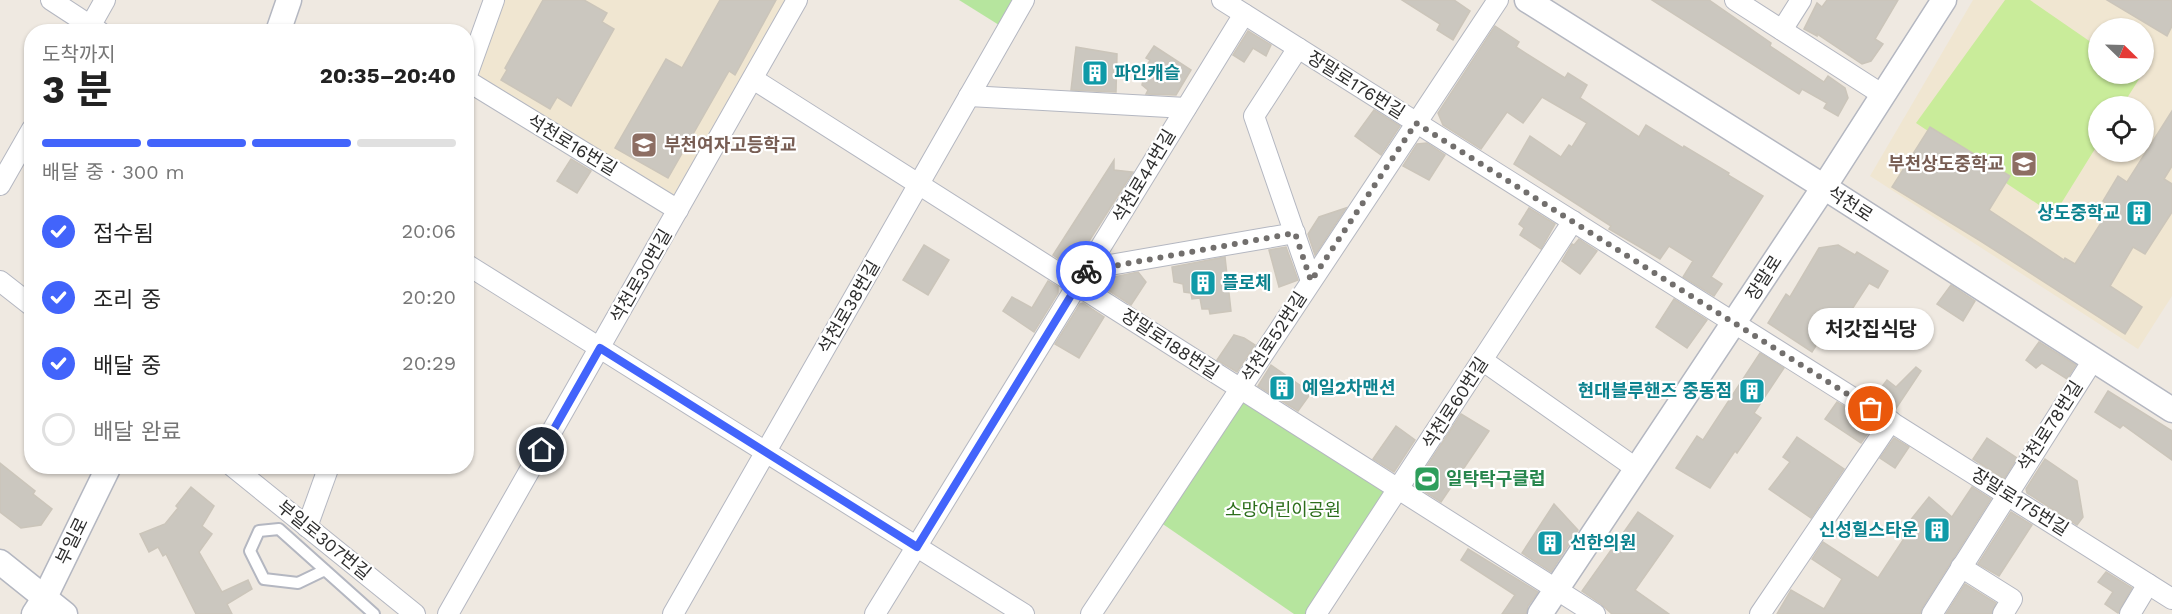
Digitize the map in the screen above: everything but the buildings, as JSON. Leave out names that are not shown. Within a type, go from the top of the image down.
[{"type":"street","points":[[51,0],[86,24]]},
{"type":"street","points":[[95,24],[105,0]]},
{"type":"street","points":[[281,24],[289,0]]},
{"type":"street","name":"석천로16번길","points":[[474,56],[494,0]]},
{"type":"street","name":"석천로30번길","points":[[448,614],[797,0]]},
{"type":"street","name":"석천로38번길","points":[[673,614],[1024,0]]},
{"type":"street","name":"장말로176번길","points":[[1222,0],[1734,324]]},
{"type":"street","name":"석천로52번길","points":[[1091,614],[1498,0]]},
{"type":"street","points":[[1735,0],[1883,95]]},
{"type":"street","points":[[1782,30],[1801,0]]},
{"type":"street","name":"장말로","points":[[1540,614],[1734,324],[1944,0]]},
{"type":"street","name":"석천로","points":[[1537,3],[2172,410]]},
{"type":"street","name":"석천로44번길","points":[[875,614],[1244,14]]},
{"type":"street","points":[[1298,48],[1254,116],[1311,281]]},
{"type":"street","name":"장말로188번길","points":[[753,79],[919,184],[1082,277],[1239,390],[1399,488],[1594,614]]},
{"type":"street","name":"석천로16번길","points":[[474,84],[678,210]]},
{"type":"street","points":[[969,96],[1186,108]]},
{"type":"street","points":[[0,185],[24,143]]},
{"type":"street","name":"석천로60번길","points":[[1316,614],[1573,221]]},
{"type":"street","points":[[1082,277],[1295,233]]},
{"type":"street","points":[[474,269],[1024,614]]},
{"type":"street","points":[[0,281],[24,300]]},
{"type":"street","name":"장말로175번길","points":[[1734,324],[2172,599]]},
{"type":"street","points":[[1482,360],[1637,469]]},
{"type":"street","name":"석천로78번길","points":[[1932,614],[2093,360]]},
{"type":"street","points":[[1760,614],[1891,421]]},
{"type":"street","name":"부일로","points":[[39,606],[105,474]]},
{"type":"street","name":"부일로307번길","points":[[242,474],[415,614]]},
{"type":"street","points":[[308,527],[326,474]]},
{"type":"street","points":[[0,562],[39,606],[65,614]]},
{"type":"street","points":[[1961,567],[2012,599],[2003,614]]},
{"type":"street","points":[[2130,614],[2148,584]]},
{"type":"lane","points":[[324,570],[298,583],[264,579],[250,551],[259,531],[279,529],[374,614]]},
{"type":"shaded area","name":"부천여자고등학교","points":[[494,0],[798,0],[678,210],[474,84],[474,59]]},
{"type":"shaded area","name":"부천상도중학교","points":[[1973,0],[2172,0],[2172,296],[2138,349],[1870,176]]},
{"type":"green space","points":[[959,0],[1024,0],[1007,30]]},
{"type":"green space","points":[[2005,0],[2030,0],[2088,40],[2088,84],[2136,84],[2128,96],[2088,96],[2088,160],[2054,215],[1916,123]]},
{"type":"green space","name":"소망어린이공원","points":[[1239,390],[1399,488],[1316,614],[1294,614],[1154,518]]},
{"type":"way so far","points":[[1086,271],[1295,233],[1311,281],[1416,123],[1871,409]]},
{"type":"place","name":"파인캐슬","points":[[1095,73]]},
{"type":"place","name":"부천여자고등학교","points":[[644,145]]},
{"type":"place","name":"부천상도중학교","points":[[2024,164]]},
{"type":"place","name":"상도중학교","points":[[2139,213]]},
{"type":"place","name":"플로체","points":[[1203,283]]},
{"type":"place","name":"예일2차맨션","points":[[1282,388]]},
{"type":"place","name":"현대블루핸즈 중동점","points":[[1752,391]]},
{"type":"place","name":"처갓집식당","points":[[1871,409]]},
{"type":"place","name":"일탁탁구클럽","points":[[1427,479]]},
{"type":"place","name":"신성힐스타운","points":[[1937,530]]},
{"type":"place","name":"선한의원","points":[[1550,543]]},
{"type":"route","points":[[542,450],[600,348],[917,547],[1086,271]]}]
